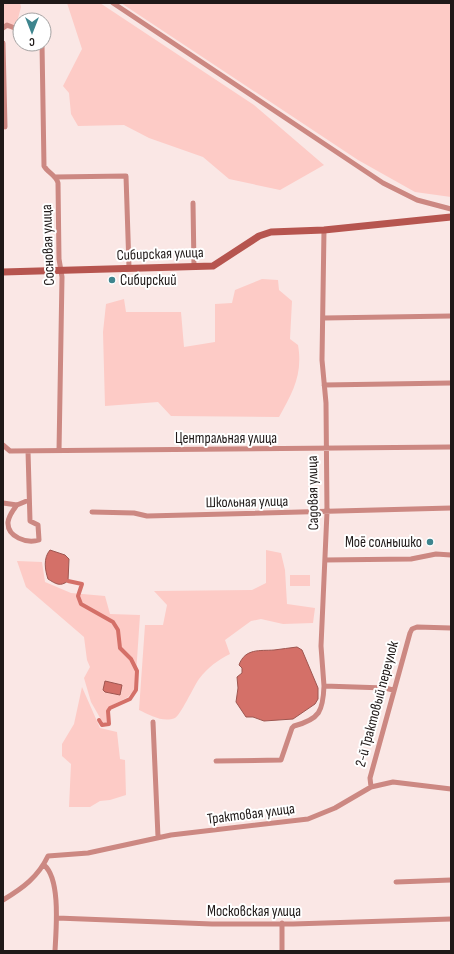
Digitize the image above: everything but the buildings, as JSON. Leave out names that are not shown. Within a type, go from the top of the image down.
[{"type":"street","points":[[113,3],[383,182],[417,200],[451,209]]},
{"type":"street","points":[[3,28],[7,25],[12,27]]},
{"type":"street","points":[[3,43],[5,128]]},
{"type":"street","name":"Сосновая улица","points":[[42,52],[44,166],[48,172],[55,177],[58,183],[61,271],[59,451]]},
{"type":"street","points":[[55,177],[126,176],[128,267]]},
{"type":"street","points":[[193,203],[194,266]]},
{"type":"street","name":"Сибирская улица","points":[[3,272],[61,271],[128,267],[213,266],[259,236],[272,232],[324,230],[451,217]]},
{"type":"street","name":"Садовая улица","points":[[216,761],[281,760],[292,728],[317,716],[324,704],[324,686],[320,646],[327,512],[322,360],[324,318],[324,230]]},
{"type":"street","points":[[324,318],[451,316]]},
{"type":"street","points":[[324,385],[451,382]]},
{"type":"street","name":"Центральная улица","points":[[3,445],[10,451],[325,450],[451,447]]},
{"type":"street","points":[[17,505],[10,515],[8,523],[12,534],[23,541],[39,540],[38,525],[30,521],[28,451]]},
{"type":"street","points":[[3,503],[17,505],[29,500]]},
{"type":"street","name":"Школьная улица","points":[[92,512],[134,513],[147,516],[451,508]]},
{"type":"street","points":[[325,560],[411,559],[436,554],[451,555]]},
{"type":"street","name":"2-й Трактовый переулок","points":[[371,787],[370,778],[393,690],[412,629],[417,627],[451,628]]},
{"type":"street","points":[[324,686],[385,688],[393,690]]},
{"type":"street","points":[[153,722],[158,837]]},
{"type":"street","name":"Трактовая улица","points":[[44,865],[48,856],[88,853],[158,837],[308,819],[335,808],[371,787],[393,782],[451,788]]},
{"type":"street","points":[[3,900],[21,890],[37,875],[44,865],[49,869],[52,876],[56,918],[55,951]]},
{"type":"street","points":[[396,882],[451,880]]},
{"type":"street","name":"Московская улица","points":[[56,918],[212,924],[451,919]]},
{"type":"street","points":[[282,923],[282,951]]},
{"type":"shaded area","points":[[3,3],[20,3],[20,12],[12,12],[12,30],[3,28]]},
{"type":"shaded area","points":[[67,3],[100,3],[254,105],[324,165],[280,190],[229,179],[203,157],[149,138],[124,125],[78,126],[71,114],[69,93],[63,86],[82,49]]},
{"type":"shaded area","points":[[121,3],[451,3],[451,197],[415,192],[358,160]]},
{"type":"shaded area","points":[[262,279],[278,280],[279,290],[292,301],[290,339],[298,345],[299,365],[296,382],[279,417],[171,416],[158,402],[105,406],[103,332],[106,304],[124,299],[126,312],[181,312],[184,347],[215,342],[215,304],[232,303],[235,290]]},
{"type":"shaded area","points":[[50,550],[65,555],[69,559],[68,581],[63,584],[56,583],[48,579],[45,568],[46,557]]},
{"type":"shaded area","points":[[266,550],[281,553],[285,570],[287,604],[315,608],[313,623],[283,624],[261,619],[251,621],[225,640],[230,654],[213,664],[202,675],[175,718],[166,720],[161,719],[139,710],[145,625],[163,625],[167,605],[154,591],[252,590],[266,583]]},
{"type":"shaded area","points":[[17,561],[42,562],[45,582],[71,593],[105,596],[110,614],[140,615],[135,689],[128,697],[109,707],[108,722],[103,723],[91,702],[84,678],[90,667],[87,660],[84,637],[26,587]]},
{"type":"shaded area","points":[[290,575],[310,575],[310,586],[290,586]]},
{"type":"shaded area","points":[[297,647],[302,650],[318,688],[318,699],[315,704],[293,719],[264,721],[253,717],[246,717],[236,702],[238,688],[237,677],[242,673],[242,668],[239,665],[242,660],[249,653]]},
{"type":"shaded area","points":[[105,681],[122,685],[120,695],[105,692],[103,690]]},
{"type":"shaded area","points":[[82,687],[100,728],[117,732],[120,759],[125,760],[126,795],[110,800],[100,801],[90,807],[69,807],[71,764],[62,756],[62,744],[74,724]]},
{"type":"waterway","points":[[68,581],[82,584],[78,596],[81,604],[113,622],[118,630],[120,648],[131,659],[137,671],[136,690],[130,699],[110,708],[108,711],[109,724],[102,725],[99,720]]},
{"type":"place","name":"Сибирский","points":[[112,280]]},
{"type":"place","name":"Моё солнышко","points":[[430,542]]}]
